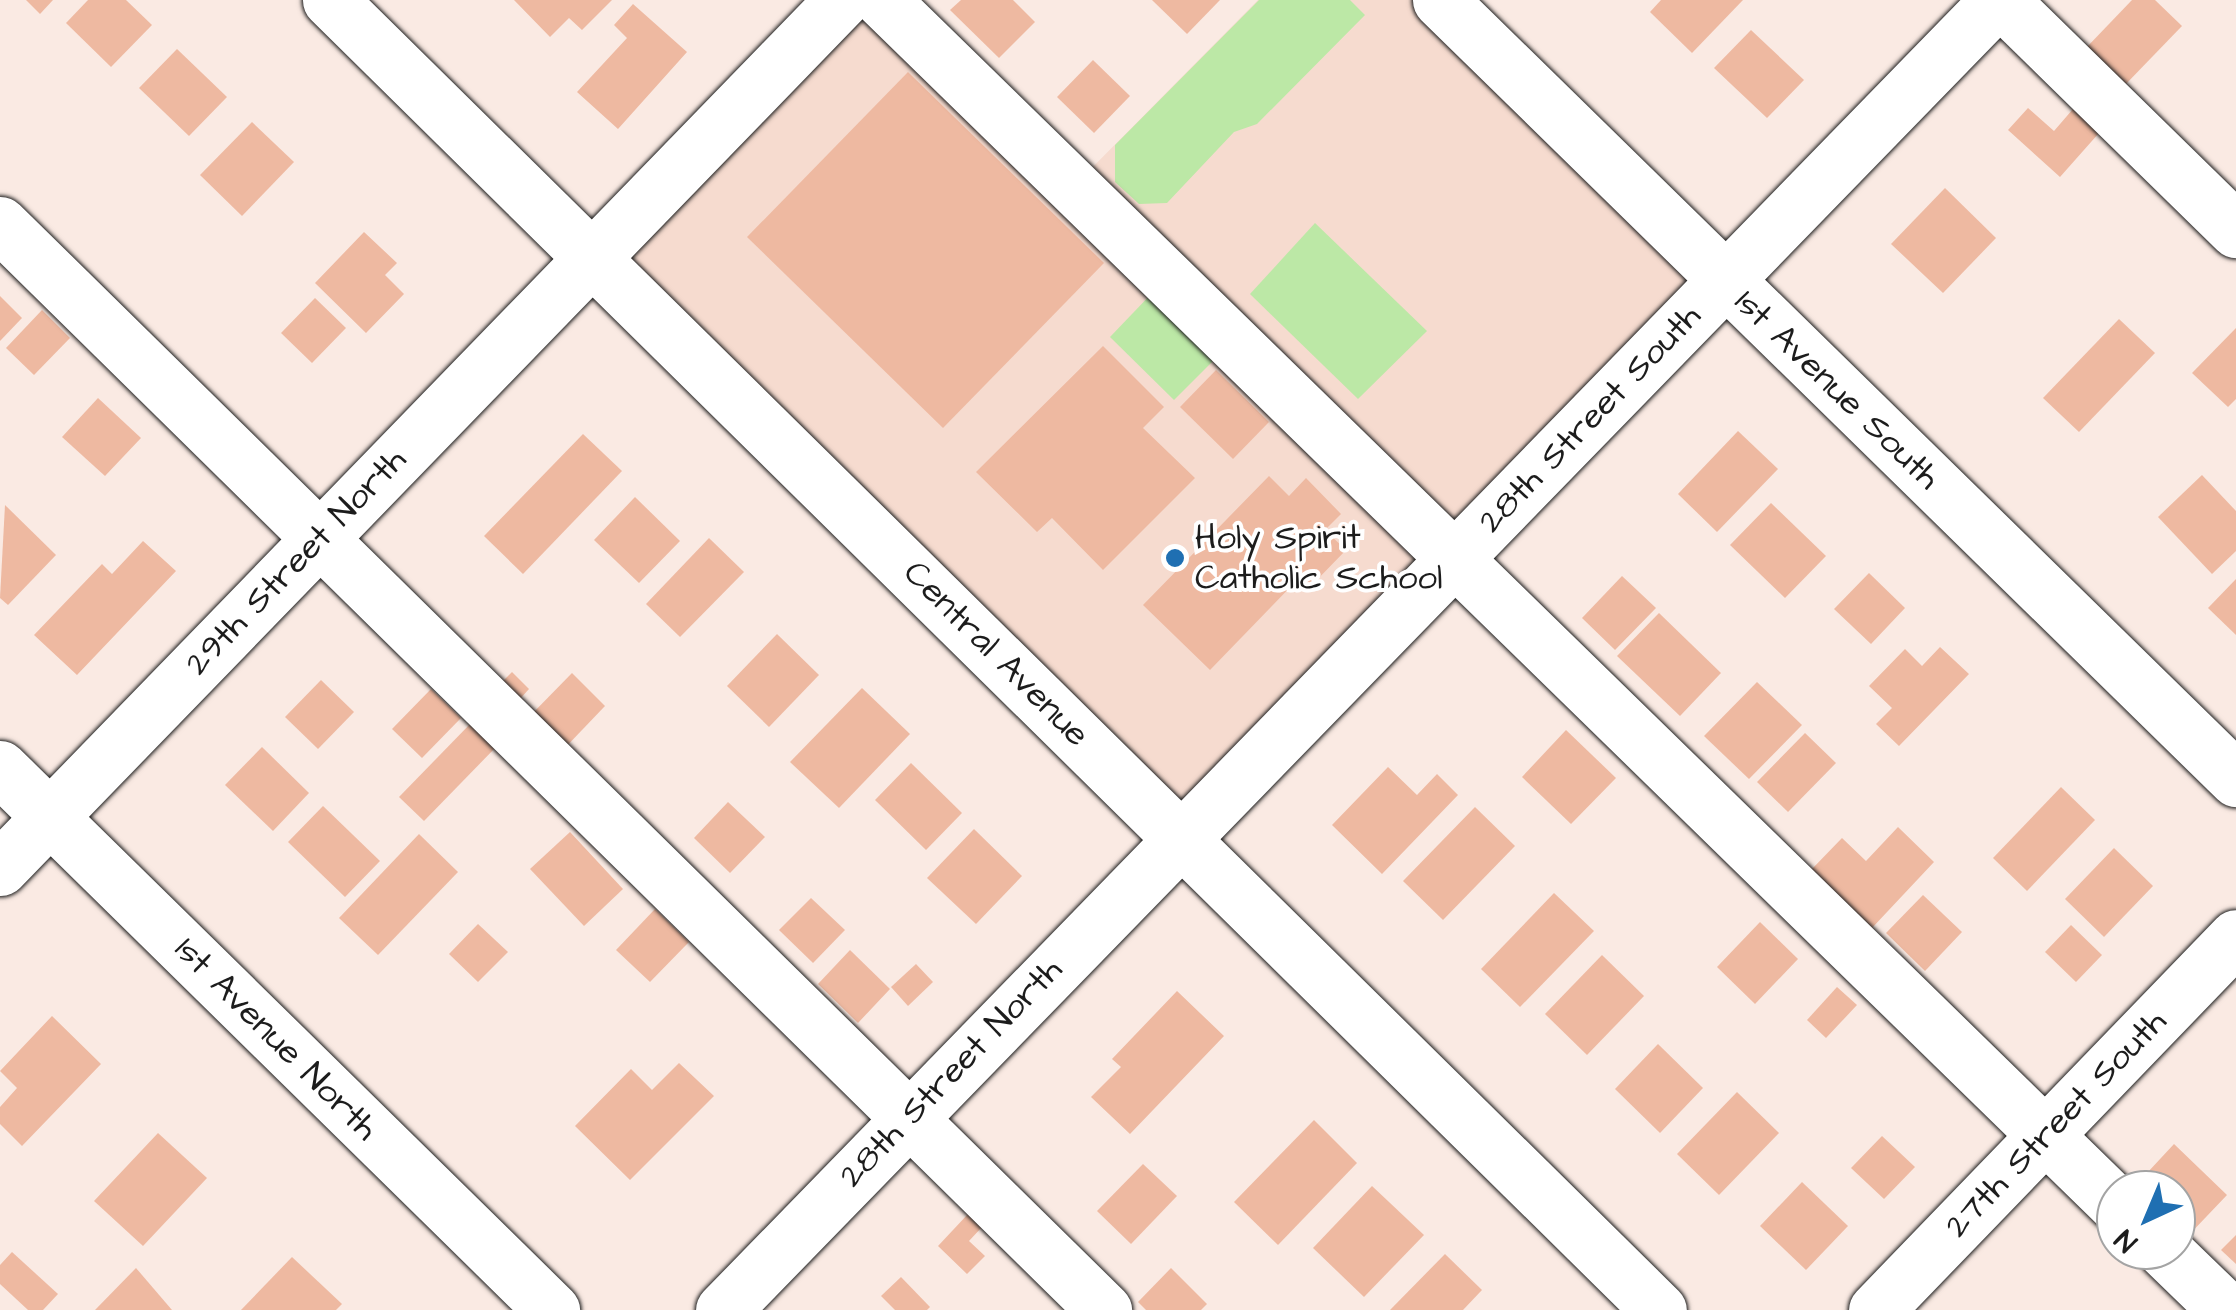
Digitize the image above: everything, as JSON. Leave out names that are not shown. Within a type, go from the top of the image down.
[{"type":"street","name":"Central Avenue","points":[[330,0],[1659,1310]]},
{"type":"street","name":"29th Street North","points":[[0,868],[591,254],[842,0]]},
{"type":"street","points":[[882,0],[2096,1185]]},
{"type":"street","name":"1st Avenue South","points":[[1440,0],[2236,779]]},
{"type":"street","points":[[1999,0],[2236,230]]},
{"type":"street","name":"28th Street South","points":[[1179,835],[1999,0]]},
{"type":"street","points":[[0,224],[1104,1310]]},
{"type":"street","name":"1st Avenue North","points":[[0,768],[552,1310]]},
{"type":"street","name":"28th Street North","points":[[723,1310],[1179,835]]},
{"type":"street","name":"27th Street South","points":[[1876,1310],[2236,937]]},
{"type":"street","points":[[2185,1270],[2226,1310]]},
{"type":"shaded area","name":"Holy Spirit Catholic School","points":[[842,0],[1072,188],[1258,0],[1440,0],[1725,281],[1179,835],[591,254]]},
{"type":"green space","points":[[1259,0],[1350,0],[1365,15],[1257,124],[1234,132],[1167,203],[1139,204],[1115,182],[1115,145]]},
{"type":"green space","points":[[1315,223],[1427,331],[1358,399],[1250,294]]},
{"type":"green space","points":[[1155,290],[1220,354],[1174,400],[1110,337]]},
{"type":"building","points":[[26,0],[53,0],[40,14]]},
{"type":"building","points":[[88,0],[126,0],[152,25],[111,67],[66,23]]},
{"type":"building","points":[[514,0],[612,0],[582,30],[569,18],[550,37]]},
{"type":"building","points":[[961,0],[1013,0],[1035,22],[999,58],[950,10]]},
{"type":"building","points":[[1152,0],[1220,0],[1187,34]]},
{"type":"building","points":[[1661,0],[1743,0],[1692,53],[1650,12]]},
{"type":"building","points":[[2132,0],[2155,0],[2182,26],[2124,86],[2085,49]]},
{"type":"building","points":[[633,4],[687,52],[618,129],[577,92],[627,38],[614,25]]},
{"type":"building","points":[[1751,30],[1804,80],[1767,118],[1714,68]]},
{"type":"building","points":[[177,49],[227,97],[189,136],[139,88]]},
{"type":"building","points":[[1093,60],[1130,96],[1094,133],[1057,97]]},
{"type":"building","points":[[908,72],[1104,263],[943,428],[747,237]]},
{"type":"building","points":[[2028,108],[2054,131],[2073,109],[2099,133],[2060,177],[2008,130]]},
{"type":"building","points":[[252,122],[294,162],[242,216],[200,175]]},
{"type":"building","points":[[1945,188],[1996,238],[1943,293],[1891,244]]},
{"type":"building","points":[[364,232],[397,263],[385,275],[404,294],[366,333],[315,283]]},
{"type":"building","points":[[0,296],[22,318],[0,341]]},
{"type":"building","points":[[315,298],[346,328],[312,363],[281,333]]},
{"type":"building","points":[[42,310],[70,338],[34,375],[6,348]]},
{"type":"building","points":[[2119,319],[2155,353],[2079,432],[2043,398]]},
{"type":"building","points":[[2236,328],[2236,399],[2228,407],[2192,373]]},
{"type":"building","points":[[1103,346],[1164,407],[1143,428],[1195,478],[1103,570],[1052,518],[1037,532],[976,472]]},
{"type":"building","points":[[1216,370],[1269,422],[1233,459],[1180,407]]},
{"type":"building","points":[[98,398],[141,438],[105,476],[62,437]]},
{"type":"building","points":[[1738,431],[1778,469],[1717,532],[1678,494]]},
{"type":"building","points":[[583,434],[622,471],[523,574],[484,536]]},
{"type":"building","points":[[2202,475],[2236,511],[2236,551],[2212,574],[2158,517]]},
{"type":"building","points":[[1269,476],[1289,496],[1306,478],[1341,514],[1325,530],[1346,550],[1312,585],[1301,576],[1210,670],[1143,605]]},
{"type":"building","points":[[635,497],[680,541],[639,583],[594,540]]},
{"type":"building","points":[[1771,503],[1826,556],[1785,598],[1730,545]]},
{"type":"building","points":[[5,505],[56,555],[8,605],[0,598]]},
{"type":"building","points":[[709,538],[744,572],[680,637],[646,604]]},
{"type":"building","points":[[143,541],[176,571],[77,675],[34,635],[102,564],[112,574]]},
{"type":"building","points":[[1869,573],[1905,608],[1871,644],[1834,609]]},
{"type":"building","points":[[1622,576],[1656,608],[1615,650],[1582,618]]},
{"type":"building","points":[[2236,579],[2236,635],[2208,608]]},
{"type":"building","points":[[1659,613],[1721,673],[1680,716],[1617,656]]},
{"type":"building","points":[[777,634],[819,675],[769,727],[727,686]]},
{"type":"building","points":[[1940,647],[1969,674],[1899,746],[1876,724],[1892,708],[1869,686],[1905,649],[1922,666]]},
{"type":"building","points":[[512,672],[529,689],[519,700],[501,683]]},
{"type":"building","points":[[572,673],[605,706],[561,752],[527,719]]},
{"type":"building","points":[[321,680],[354,712],[318,749],[285,717]]},
{"type":"building","points":[[1757,682],[1802,725],[1749,779],[1704,736]]},
{"type":"building","points":[[862,688],[910,734],[839,808],[790,762]]},
{"type":"building","points":[[431,689],[461,718],[422,758],[392,729]]},
{"type":"building","points":[[472,722],[497,746],[424,821],[399,797]]},
{"type":"building","points":[[1566,730],[1616,778],[1571,824],[1522,777]]},
{"type":"building","points":[[1805,733],[1836,763],[1788,812],[1757,782]]},
{"type":"building","points":[[262,747],[309,793],[273,831],[225,785]]},
{"type":"building","points":[[911,763],[962,813],[926,850],[875,800]]},
{"type":"building","points":[[1388,767],[1417,795],[1437,774],[1458,795],[1382,874],[1332,825]]},
{"type":"building","points":[[2061,787],[2095,820],[2027,891],[1993,858]]},
{"type":"building","points":[[728,802],[765,837],[730,873],[694,838]]},
{"type":"building","points":[[323,806],[380,861],[345,897],[288,842]]},
{"type":"building","points":[[1475,807],[1515,846],[1443,920],[1403,881]]},
{"type":"building","points":[[1898,827],[1934,862],[1872,928],[1811,870],[1842,838],[1866,861]]},
{"type":"building","points":[[974,829],[1022,876],[976,924],[927,878]]},
{"type":"building","points":[[570,832],[623,889],[584,926],[530,869]]},
{"type":"building","points":[[419,834],[458,872],[378,955],[339,918]]},
{"type":"building","points":[[2114,848],[2153,886],[2104,937],[2065,899]]},
{"type":"building","points":[[1554,893],[1594,931],[1520,1007],[1481,969]]},
{"type":"building","points":[[1923,895],[1962,932],[1925,971],[1886,933]]},
{"type":"building","points":[[811,898],[845,930],[813,963],[779,930]]},
{"type":"building","points":[[655,909],[689,942],[650,982],[616,950]]},
{"type":"building","points":[[1760,922],[1798,959],[1755,1004],[1717,967]]},
{"type":"building","points":[[478,924],[508,952],[478,982],[449,954]]},
{"type":"building","points":[[2071,925],[2102,955],[2076,982],[2045,952]]},
{"type":"building","points":[[850,950],[890,989],[858,1023],[818,984]]},
{"type":"building","points":[[1602,955],[1644,996],[1587,1055],[1545,1014]]},
{"type":"building","points":[[916,964],[933,982],[908,1006],[891,987]]},
{"type":"building","points":[[1837,987],[1857,1005],[1826,1038],[1807,1020]]},
{"type":"building","points":[[1177,991],[1224,1036],[1130,1134],[1091,1097],[1121,1067],[1112,1059]]},
{"type":"building","points":[[52,1016],[101,1064],[22,1146],[0,1124],[0,1107],[17,1088],[0,1071]]},
{"type":"building","points":[[1658,1044],[1703,1088],[1660,1133],[1615,1089]]},
{"type":"building","points":[[679,1063],[714,1096],[630,1180],[575,1126],[631,1069],[652,1090]]},
{"type":"building","points":[[1737,1092],[1779,1133],[1719,1195],[1677,1154]]},
{"type":"building","points":[[1314,1120],[1357,1163],[1278,1245],[1234,1202]]},
{"type":"building","points":[[158,1133],[207,1178],[143,1246],[94,1201]]},
{"type":"building","points":[[1882,1136],[1915,1167],[1884,1199],[1851,1168]]},
{"type":"building","points":[[2174,1144],[2227,1195],[2196,1228],[2196,1170],[2150,1170]]},
{"type":"building","points":[[1143,1164],[1177,1196],[1131,1244],[1097,1211]]},
{"type":"building","points":[[1802,1182],[1848,1226],[1806,1270],[1760,1226]]},
{"type":"building","points":[[1372,1186],[1424,1235],[1364,1297],[1313,1248]]},
{"type":"building","points":[[968,1214],[982,1227],[969,1241],[985,1256],[967,1274],[938,1246]]},
{"type":"building","points":[[2236,1235],[2236,1264],[2221,1250]]},
{"type":"building","points":[[12,1252],[58,1294],[43,1310],[28,1310],[0,1284],[0,1265]]},
{"type":"building","points":[[1445,1254],[1482,1290],[1463,1310],[1390,1310]]},
{"type":"building","points":[[292,1257],[342,1304],[336,1310],[241,1310]]},
{"type":"building","points":[[136,1268],[172,1310],[95,1310]]},
{"type":"building","points":[[1171,1268],[1207,1304],[1201,1310],[1146,1310],[1138,1302]]},
{"type":"building","points":[[901,1277],[930,1307],[927,1310],[895,1310],[881,1296]]},
{"type":"place","name":"Holy Spirit Catholic School","points":[[1175,558]]}]
